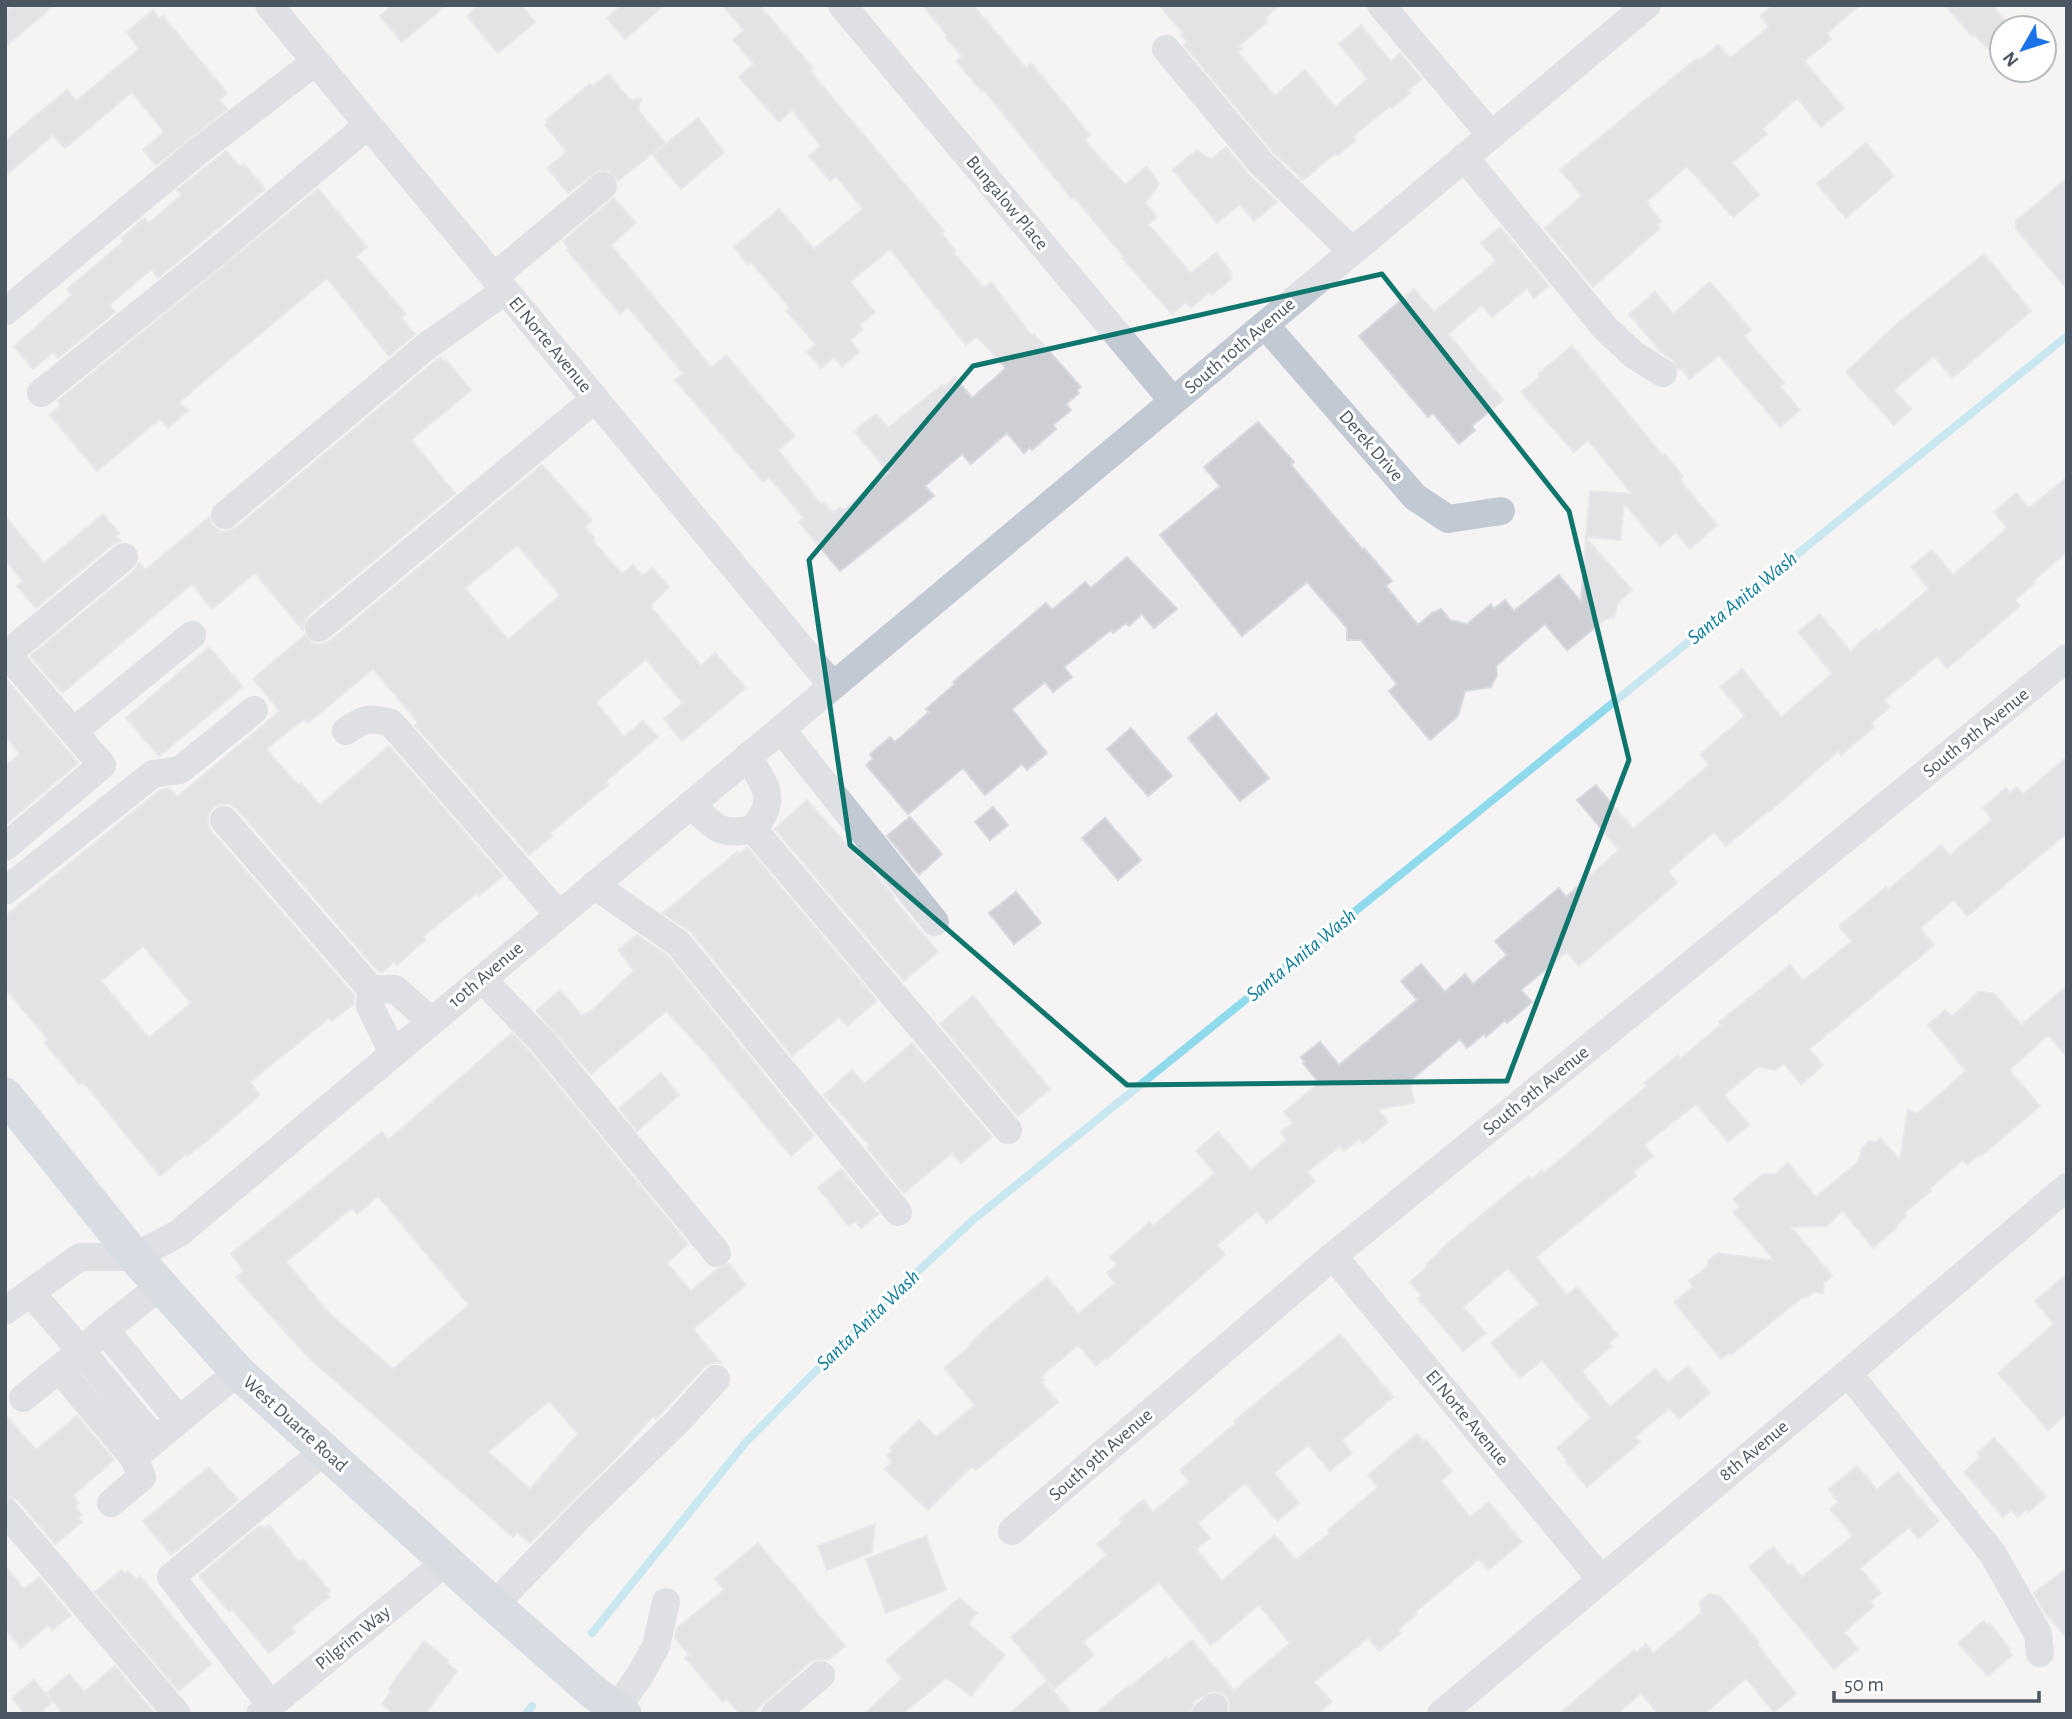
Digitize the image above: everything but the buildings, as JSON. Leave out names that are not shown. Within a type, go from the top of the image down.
[{"type":"main road","name":"West Duarte Road","points":[[5,1095],[135,1257],[238,1372],[494,1605],[612,1707]]},
{"type":"street","name":"El Norte Avenue","points":[[269,5],[832,685]]},
{"type":"street","name":"Bungalow Place","points":[[842,5],[1172,401]]},
{"type":"street","points":[[1381,5],[1491,135]]},
{"type":"street","name":"South 10th Avenue","points":[[832,685],[1647,5]]},
{"type":"street","points":[[1166,50],[1261,163],[1352,251]]},
{"type":"street","points":[[5,312],[196,153],[316,62]]},
{"type":"street","points":[[41,393],[214,254],[368,125]]},
{"type":"street","points":[[1464,157],[1606,329],[1634,355],[1663,373]]},
{"type":"street","points":[[225,515],[500,284],[603,186]]},
{"type":"street","name":"Derek Drive","points":[[1265,326],[1415,497],[1448,519],[1501,511]]},
{"type":"street","points":[[319,628],[596,400]]},
{"type":"street","points":[[5,847],[103,765],[6,653],[124,557]]},
{"type":"street","points":[[74,732],[192,635]]},
{"type":"street","name":"South 9th Avenue","points":[[1012,1531],[1333,1256],[2067,658]]},
{"type":"street","name":"10th Avenue","points":[[135,1257],[179,1233],[832,685]]},
{"type":"street","points":[[5,891],[153,774],[180,770],[254,710]]},
{"type":"street","points":[[346,731],[360,721],[371,718],[391,723],[558,914]]},
{"type":"street","points":[[781,729],[934,922]]},
{"type":"street","points":[[691,804],[714,827],[727,833],[753,829],[768,804],[767,789],[748,756]]},
{"type":"street","points":[[224,820],[371,989],[370,1006],[393,1053]]},
{"type":"street","points":[[753,829],[1009,1130]]},
{"type":"street","points":[[594,885],[678,943],[898,1212]]},
{"type":"street","points":[[482,979],[541,1041],[717,1253]]},
{"type":"street","points":[[371,989],[395,989],[431,1021]]},
{"type":"street","name":"8th Avenue","points":[[1441,1714],[2067,1187]]},
{"type":"street","name":"El Norte Avenue","points":[[1333,1256],[1601,1579]]},
{"type":"street","points":[[5,1311],[80,1257],[135,1257]]},
{"type":"street","points":[[23,1398],[160,1286]]},
{"type":"street","points":[[31,1293],[80,1351],[144,1449],[142,1477],[111,1503]]},
{"type":"street","points":[[105,1330],[179,1420]]},
{"type":"street","points":[[59,1369],[144,1449]]},
{"type":"street","points":[[144,1449],[238,1372]]},
{"type":"street","points":[[1848,1373],[1993,1554],[2038,1634],[2040,1653]]},
{"type":"street","points":[[494,1605],[580,1516],[679,1420],[716,1379]]},
{"type":"street","points":[[265,1710],[171,1577],[324,1451]]},
{"type":"street","points":[[5,1510],[177,1714]]},
{"type":"street","name":"Pilgrim Way","points":[[265,1710],[446,1562]]},
{"type":"street","points":[[612,1707],[656,1646],[666,1602]]},
{"type":"street","points":[[775,1714],[821,1675]]},
{"type":"highlighted area","points":[[1382,274],[1569,511],[1629,760],[1507,1081],[1127,1085],[850,845],[809,560],[973,366]]},
{"type":"waterway","name":"Santa Anita Wash","points":[[592,1633],[746,1442],[870,1316],[973,1220],[2067,336]]},
{"type":"waterway","name":"Santa Anita Wash","points":[[526,1714],[532,1706]]}]
